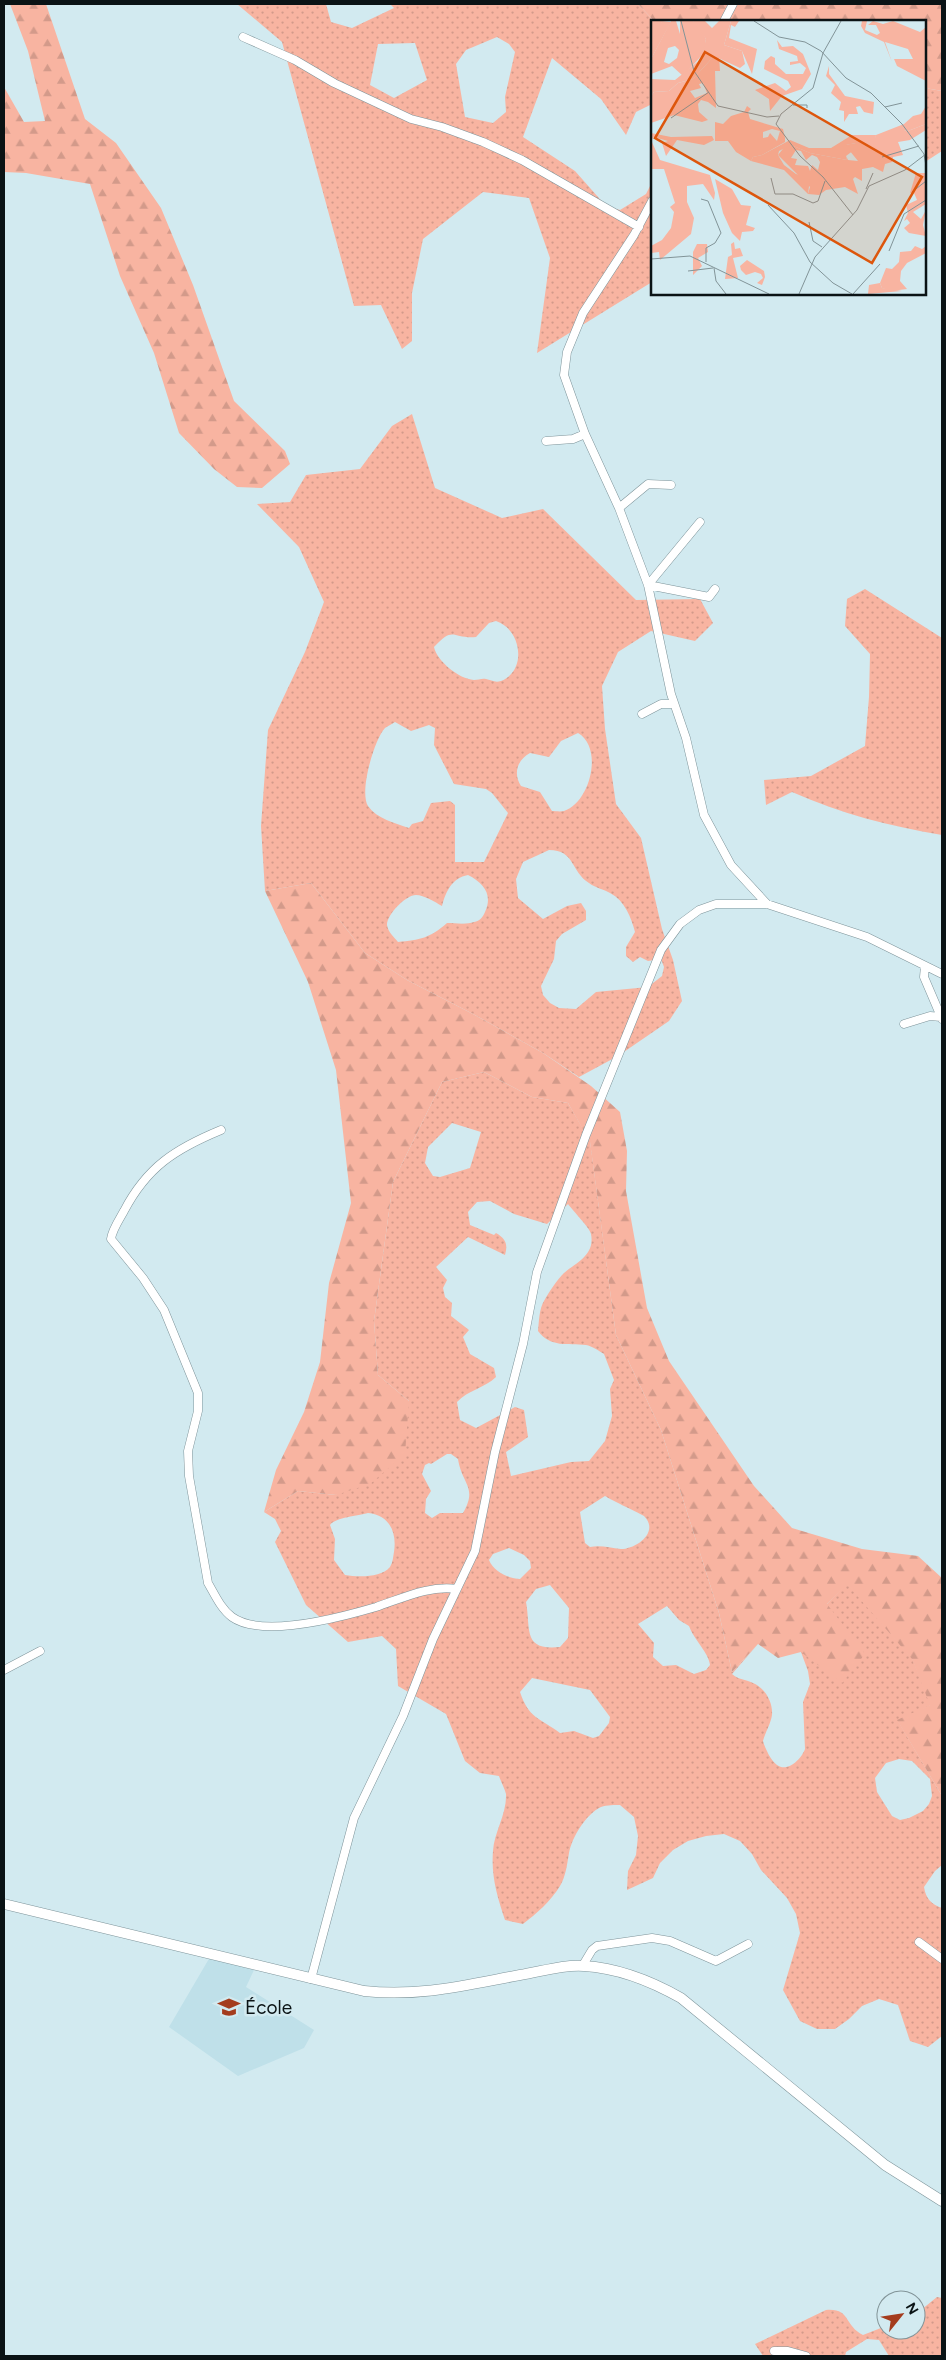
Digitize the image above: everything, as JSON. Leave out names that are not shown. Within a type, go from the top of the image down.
[{"type":"main road","points":[[4,1904],[364,1991],[416,1994],[582,1966],[633,1975],[657,1984],[681,1998],[885,2165],[942,2200]]},
{"type":"street","points":[[724,20],[732,4]]},
{"type":"street","points":[[243,37],[295,60],[334,83],[411,119],[467,136],[522,160],[639,227]]},
{"type":"street","points":[[651,203],[639,227],[583,314],[564,360],[565,382],[619,508],[648,585],[674,704],[686,738],[700,804],[731,865],[768,904]]},
{"type":"street","points":[[546,441],[573,439],[586,434]]},
{"type":"street","points":[[619,508],[648,484],[671,485]]},
{"type":"street","points":[[648,585],[700,522]]},
{"type":"street","points":[[648,585],[709,597],[715,589]]},
{"type":"street","points":[[642,714],[661,704],[674,704]]},
{"type":"street","points":[[311,1978],[354,1818],[403,1716],[433,1639],[478,1544],[495,1452],[523,1344],[537,1272],[586,1135],[653,965],[672,933],[699,910],[716,904],[768,904],[861,935],[942,974]]},
{"type":"street","points":[[925,966],[924,977],[942,1018]]},
{"type":"street","points":[[904,1024],[930,1016],[942,1018]]},
{"type":"street","points":[[221,1130],[178,1150],[145,1177],[134,1193],[111,1239],[143,1278],[164,1310],[198,1393],[198,1411],[188,1450],[189,1476],[208,1583],[231,1617],[246,1625],[257,1627],[291,1625],[348,1615],[437,1587],[457,1589]]},
{"type":"street","points":[[4,1670],[40,1652]]},
{"type":"street","points":[[582,1966],[592,1950],[606,1944],[661,1938],[716,1961],[748,1944]]},
{"type":"street","points":[[920,1942],[942,1959]]},
{"type":"street","points":[[774,2351],[800,2353],[806,2356]]},
{"type":"shaded area","name":"École","points":[[210,1957],[254,1970],[246,1987],[314,2030],[304,2048],[238,2076],[169,2027]]},
{"type":"green space","points":[[10,4],[46,4],[85,119],[116,143],[161,208],[193,285],[234,401],[285,451],[290,464],[262,488],[237,487],[214,469],[179,433],[154,353],[120,276],[90,184],[26,173],[4,172],[4,87],[24,122],[45,121],[28,51]]},
{"type":"green space","points":[[237,4],[326,4],[331,22],[352,28],[394,8],[390,4],[638,4],[653,20],[651,20],[651,104],[636,112],[626,135],[601,99],[552,58],[523,137],[575,171],[606,206],[620,210],[646,194],[651,184],[651,283],[537,353],[550,258],[529,198],[483,192],[423,239],[412,293],[412,341],[402,349],[381,305],[354,306],[282,42]],"holes":[[[497,37],[509,44],[515,52],[505,97],[506,112],[493,123],[465,117],[456,64],[466,50]],[[415,43],[427,80],[394,98],[370,85],[378,44]]]},
{"type":"green space","points":[[638,4],[942,4],[942,91],[926,88],[926,20],[653,20]]},
{"type":"green space","points":[[926,88],[942,91],[942,151],[926,161]]},
{"type":"green space","points":[[412,414],[435,488],[502,518],[543,509],[636,600],[700,599],[713,623],[695,641],[651,631],[618,652],[602,686],[605,729],[616,804],[641,838],[662,929],[673,960],[682,1001],[669,1021],[618,1056],[579,1077],[543,1053],[407,980],[365,953],[311,883],[265,891],[261,826],[268,730],[305,652],[324,602],[299,547],[257,504],[290,502],[306,475],[360,469],[392,426]],"holes":[[[496,621],[504,625],[516,641],[518,659],[510,676],[499,682],[484,679],[468,679],[456,673],[439,658],[434,647],[446,636],[454,634],[476,637],[489,623]],[[395,722],[411,731],[429,725],[435,728],[434,745],[454,784],[486,789],[492,793],[508,813],[484,862],[455,862],[455,805],[450,801],[431,803],[423,821],[412,824],[409,828],[381,817],[368,806],[365,790],[369,766],[376,743],[385,728]],[[578,733],[586,740],[592,762],[587,787],[581,798],[564,811],[552,811],[540,792],[521,786],[517,772],[519,763],[530,753],[549,757],[561,741]],[[549,850],[564,854],[583,878],[591,885],[615,896],[627,910],[635,932],[626,947],[626,956],[633,962],[640,957],[648,961],[661,959],[664,967],[662,976],[648,987],[596,992],[576,1009],[559,1008],[550,1003],[543,995],[541,986],[554,959],[556,941],[562,934],[586,920],[586,911],[581,903],[567,906],[543,919],[518,898],[516,879],[523,862]],[[468,875],[479,882],[486,890],[487,906],[481,918],[468,923],[447,923],[424,937],[398,942],[387,925],[390,916],[398,906],[407,898],[416,895],[426,897],[442,906],[448,890],[458,879]]]},
{"type":"green space","points":[[865,589],[942,638],[942,835],[903,828],[866,818],[829,807],[792,792],[766,805],[764,780],[811,776],[865,746],[870,654],[845,626],[847,599]]},
{"type":"green space","points":[[311,883],[365,953],[407,980],[543,1053],[591,1086],[620,1112],[627,1151],[626,1191],[647,1308],[669,1361],[754,1486],[792,1528],[862,1549],[918,1556],[942,1578],[942,1796],[897,1720],[930,1705],[912,1659],[847,1584],[827,1604],[865,1654],[842,1683],[801,1652],[778,1658],[758,1644],[732,1672],[719,1613],[661,1430],[616,1335],[590,1142],[568,1103],[532,1097],[484,1072],[442,1082],[393,1182],[374,1321],[378,1375],[409,1401],[405,1454],[370,1484],[336,1495],[298,1491],[264,1512],[276,1470],[304,1412],[320,1362],[329,1283],[351,1203],[336,1070],[308,982],[265,891]]},
{"type":"green space","points":[[484,1072],[532,1097],[568,1103],[590,1141],[616,1335],[661,1430],[719,1613],[732,1672],[758,1644],[732,1674],[757,1685],[770,1700],[772,1715],[763,1741],[773,1761],[781,1767],[790,1766],[798,1760],[805,1749],[803,1702],[810,1684],[808,1671],[801,1652],[827,1604],[847,1583],[912,1658],[931,1705],[898,1721],[942,1796],[942,1865],[935,1871],[924,1887],[926,1895],[930,1900],[942,1908],[942,2036],[928,2047],[910,2041],[898,2005],[879,1999],[862,2006],[835,2029],[817,2029],[800,2021],[783,1990],[800,1933],[796,1914],[787,1898],[761,1870],[752,1854],[740,1841],[724,1834],[688,1841],[673,1850],[660,1863],[653,1878],[627,1890],[628,1871],[636,1855],[638,1836],[634,1817],[620,1805],[601,1807],[585,1820],[576,1833],[564,1878],[552,1897],[523,1924],[505,1920],[497,1894],[493,1869],[494,1844],[506,1801],[506,1794],[499,1776],[480,1773],[465,1761],[446,1714],[398,1686],[396,1649],[382,1636],[348,1642],[306,1605],[275,1542],[281,1531],[275,1519],[264,1512],[298,1491],[336,1495],[409,1401],[378,1375],[374,1321],[393,1182],[442,1082]],"holes":[[[452,1123],[481,1132],[470,1168],[440,1177],[433,1176],[425,1163],[428,1147]],[[490,1201],[514,1214],[547,1224],[568,1204],[590,1231],[592,1241],[588,1253],[561,1276],[542,1304],[538,1331],[548,1340],[566,1344],[586,1345],[604,1354],[614,1380],[610,1389],[612,1416],[605,1441],[589,1461],[571,1462],[511,1476],[506,1452],[528,1437],[524,1410],[515,1407],[476,1428],[460,1420],[457,1402],[496,1377],[494,1368],[470,1354],[463,1337],[469,1330],[451,1316],[452,1303],[445,1297],[443,1288],[447,1280],[436,1267],[468,1237],[505,1255],[506,1248],[504,1240],[496,1233],[494,1235],[470,1225],[468,1212],[477,1202]],[[447,1454],[451,1454],[458,1459],[469,1491],[469,1497],[463,1513],[440,1513],[432,1518],[425,1513],[426,1499],[431,1491],[422,1474],[425,1465],[431,1464]],[[605,1496],[644,1516],[648,1522],[648,1533],[644,1539],[633,1546],[621,1549],[602,1546],[590,1547],[585,1543],[580,1512]],[[368,1513],[376,1514],[387,1521],[393,1532],[395,1545],[393,1560],[386,1571],[369,1576],[345,1575],[334,1560],[335,1539],[330,1525],[342,1518]],[[509,1548],[524,1555],[530,1561],[531,1568],[520,1579],[506,1576],[494,1568],[489,1560],[493,1554]],[[550,1585],[569,1608],[568,1638],[560,1647],[548,1647],[534,1642],[529,1629],[526,1602],[536,1589]],[[667,1606],[679,1620],[689,1626],[707,1656],[710,1665],[706,1670],[694,1674],[676,1665],[663,1666],[653,1657],[654,1643],[638,1624]],[[532,1678],[590,1690],[610,1717],[609,1723],[599,1736],[593,1738],[574,1731],[560,1733],[536,1717],[527,1708],[520,1692]],[[899,1759],[912,1761],[930,1779],[932,1796],[929,1804],[923,1811],[900,1820],[892,1816],[877,1792],[875,1778],[886,1763]]]},
{"type":"green space","points":[[937,2297],[942,2298],[942,2356],[889,2356],[879,2340],[926,2340],[926,2306]]},
{"type":"green space","points":[[826,2310],[840,2312],[863,2335],[876,2330],[876,2340],[867,2339],[846,2352],[845,2356],[763,2356],[755,2344]]},
{"type":"place","name":"École","points":[[229,2007]]}]
